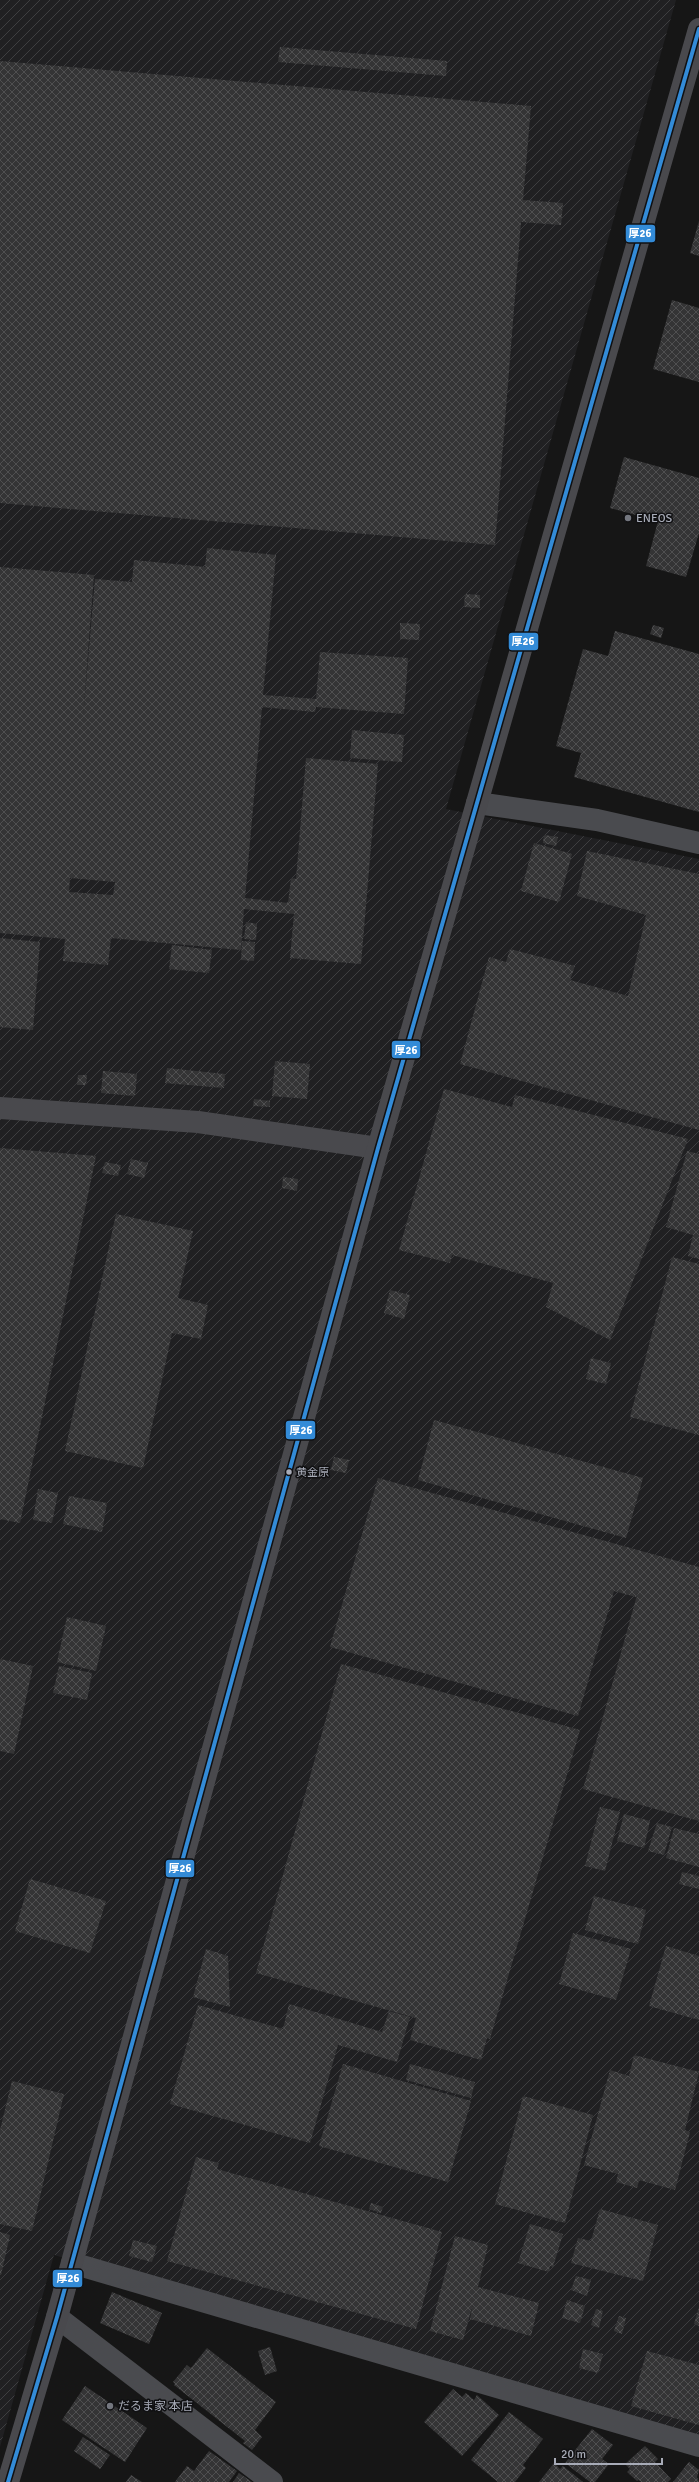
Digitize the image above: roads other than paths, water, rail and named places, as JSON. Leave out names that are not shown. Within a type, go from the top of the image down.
[{"type":"street","points":[[8,2482],[72,2263],[378,1148],[699,29]]},
{"type":"street","points":[[477,803],[596,820],[699,843]]},
{"type":"street","points":[[0,1108],[198,1122],[378,1148]]},
{"type":"street","points":[[72,2263],[699,2446]]},
{"type":"street","points":[[57,2317],[272,2482]]},
{"type":"place","name":"ENEOS","points":[[628,518]]},
{"type":"place","name":"黄金原","points":[[289,1472]]},
{"type":"place","name":"だるま家 本店","points":[[110,2406]]}]
